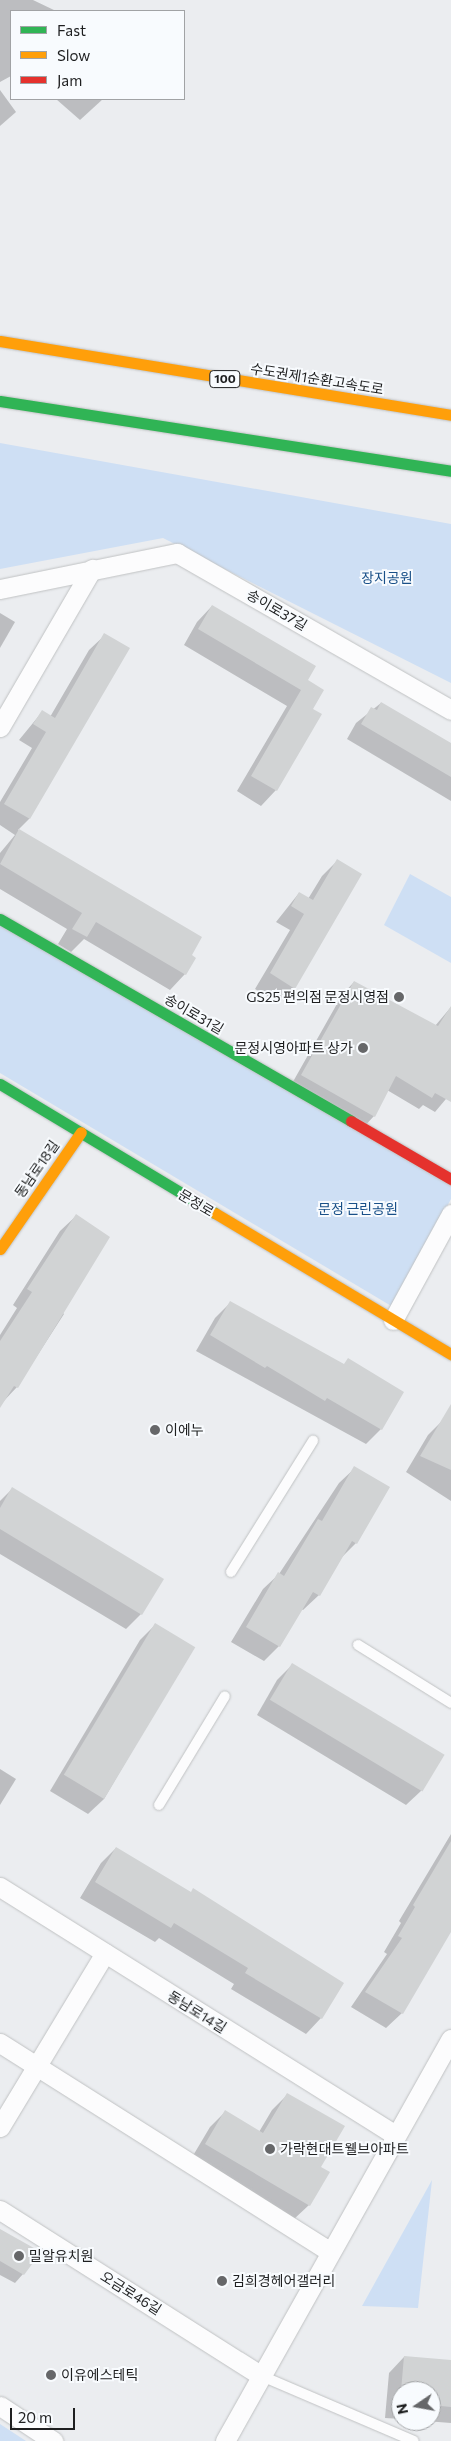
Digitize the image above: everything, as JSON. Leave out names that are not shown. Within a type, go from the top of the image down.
[{"type":"main road","name":"수도권제1순환고속도로","points":[[0,341],[451,416]]},
{"type":"main road","points":[[0,401],[451,472]]},
{"type":"main road","name":"송이로31길","points":[[0,919],[451,1180]]},
{"type":"main road","name":"문정로","points":[[0,1084],[451,1354]]},
{"type":"main road","name":"동남로18길","points":[[1,1246],[81,1132]]},
{"type":"street","name":"송이로37길","points":[[0,590],[92,569],[177,554],[451,710]]},
{"type":"street","points":[[0,727],[92,569]]},
{"type":"street","points":[[393,1320],[451,1214]]},
{"type":"street","name":"동남로14길","points":[[0,1888],[395,2135]]},
{"type":"street","points":[[0,2127],[105,1953]]},
{"type":"street","points":[[225,2441],[329,2251],[451,2039]]},
{"type":"street","points":[[0,2043],[329,2251]]},
{"type":"street","name":"오금로46길","points":[[0,2210],[262,2376]]},
{"type":"street","points":[[0,2406],[53,2441]]},
{"type":"lane","points":[[231,1572],[313,1441]]},
{"type":"lane","points":[[358,1645],[451,1703]]},
{"type":"lane","points":[[159,1805],[225,1696]]},
{"type":"lane","points":[[262,2376],[414,2441]]},
{"type":"green space","name":"장지공원","points":[[0,443],[451,524],[451,683],[163,538],[0,569]]},
{"type":"green space","points":[[410,874],[451,897],[451,963],[384,925]]},
{"type":"green space","name":"문정 근린공원","points":[[0,924],[451,1186],[451,1199],[393,1307],[0,1073]]},
{"type":"green space","points":[[432,2180],[418,2308],[362,2306]]},
{"type":"green space","points":[[0,2424],[26,2441],[0,2441]]},
{"type":"building","points":[[212,605],[316,666],[308,680],[324,690],[313,709],[322,714],[277,791],[251,776],[301,690],[198,629]]},
{"type":"building","points":[[104,633],[130,648],[30,819],[4,804],[46,732],[33,724],[42,710],[55,718]]},
{"type":"building","points":[[381,702],[451,743],[451,777],[361,724],[371,707],[377,710]]},
{"type":"building","points":[[19,829],[202,937],[192,955],[196,958],[186,975],[96,922],[87,937],[72,929],[82,913],[0,864]]},
{"type":"building","points":[[337,859],[362,874],[295,989],[270,973],[304,914],[291,906],[299,892],[313,900]]},
{"type":"building","name":"문정시영아파트 상가","points":[[354,981],[438,1026],[451,1006],[451,1102],[435,1093],[432,1098],[396,1076],[375,1117],[301,1075]]},
{"type":"building","points":[[76,1214],[110,1237],[18,1388],[14,1386],[0,1408],[0,1341],[32,1292],[27,1289]]},
{"type":"building","points":[[230,1301],[344,1364],[348,1358],[404,1392],[382,1430],[327,1398],[325,1401],[267,1366],[265,1368],[210,1335]]},
{"type":"building","points":[[451,1404],[451,1470],[420,1456]]},
{"type":"building","points":[[354,1466],[390,1487],[357,1544],[352,1541],[320,1596],[313,1592],[280,1647],[246,1627],[278,1572],[284,1576],[318,1519],[322,1521]]},
{"type":"building","points":[[12,1487],[164,1579],[142,1615],[0,1529],[0,1508]]},
{"type":"building","points":[[155,1623],[195,1647],[104,1799],[64,1775]]},
{"type":"building","points":[[292,1663],[445,1755],[422,1792],[270,1700]]},
{"type":"building","points":[[451,1841],[451,1932],[403,2014],[365,1992],[402,1938],[398,1936],[415,1907],[413,1905]]},
{"type":"building","points":[[116,1847],[191,1892],[193,1888],[344,1983],[322,2019],[245,1973],[248,1968],[174,1923],[171,1928],[95,1882]]},
{"type":"building","name":"가락현대트웰브아파트","points":[[287,2093],[345,2126],[321,2167],[330,2172],[310,2206],[205,2144],[225,2110],[263,2133]]},
{"type":"building","name":"밀알유치원","points":[[0,2229],[41,2252],[24,2275],[0,2261]]},
{"type":"building","points":[[404,2356],[451,2360],[451,2407],[441,2406],[441,2381],[402,2381]]},
{"type":"traffic: fast","points":[[0,401],[451,471]]},
{"type":"traffic: fast","points":[[0,919],[351,1121]]},
{"type":"traffic: fast","points":[[0,1084],[215,1213]]},
{"type":"traffic: slow","points":[[0,341],[451,415]]},
{"type":"traffic: slow","points":[[0,1249],[81,1132]]},
{"type":"traffic: slow","points":[[215,1213],[451,1354]]},
{"type":"traffic: jam","points":[[351,1121],[451,1179]]},
{"type":"place","name":"GS25 편의점 문정시영점","points":[[399,997]]},
{"type":"place","name":"문정시영아파트 상가","points":[[363,1048]]},
{"type":"place","name":"이에누","points":[[155,1430]]},
{"type":"place","name":"가락현대트웰브아파트","points":[[270,2149]]},
{"type":"place","name":"밀알유치원","points":[[19,2256]]},
{"type":"place","name":"김희경헤어갤러리","points":[[222,2281]]},
{"type":"place","name":"이유에스테틱","points":[[51,2375]]}]
